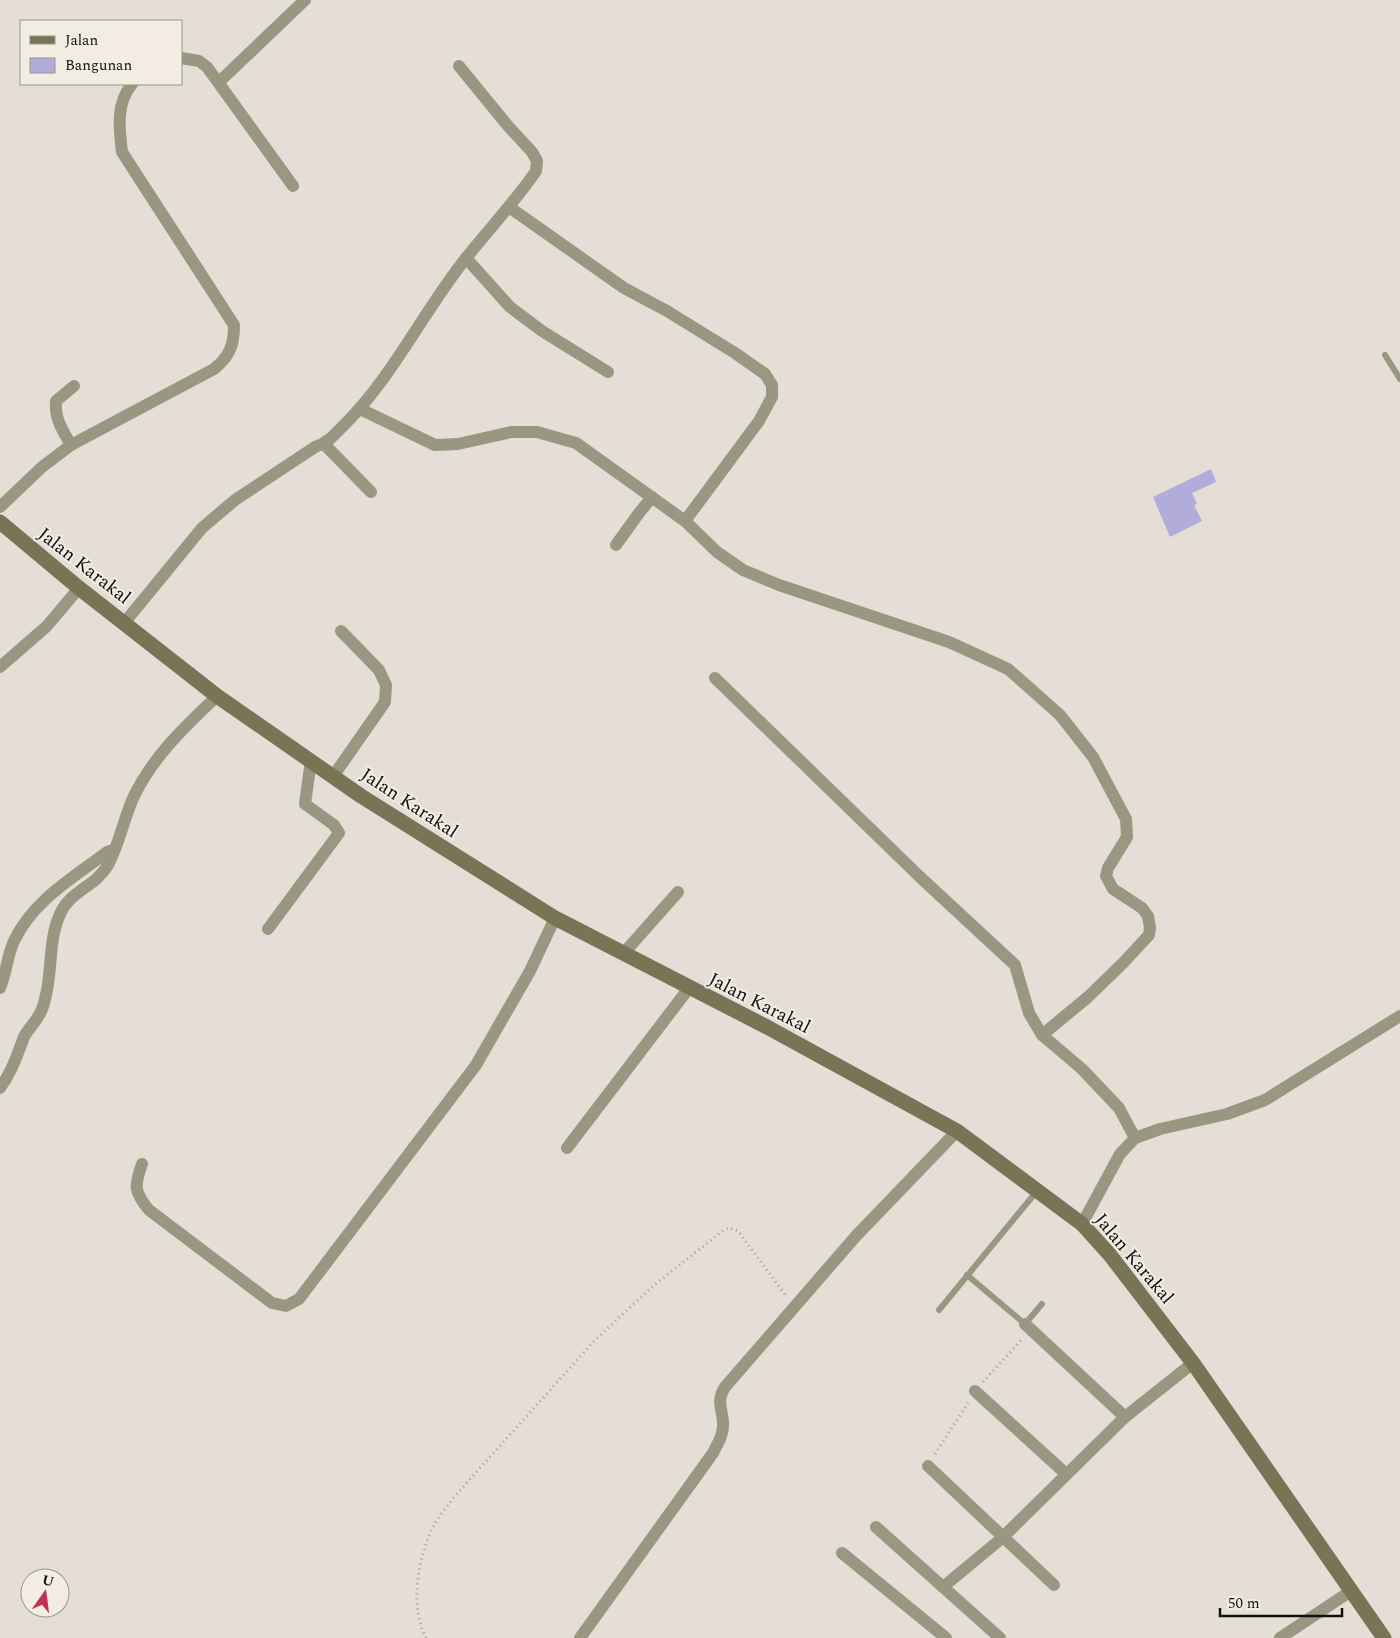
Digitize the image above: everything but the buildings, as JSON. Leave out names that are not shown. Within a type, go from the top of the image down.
[{"type":"main road","name":"Jalan Karakal","points":[[0,522],[79,588],[125,622],[217,696],[362,796],[555,918],[857,1075],[957,1130],[1082,1224],[1110,1255],[1193,1363],[1384,1638]]},
{"type":"street","points":[[218,82],[305,0]]},
{"type":"street","points":[[182,58],[199,61],[207,67],[292,186]]},
{"type":"street","points":[[125,622],[202,528],[235,500],[315,447],[324,444],[360,409],[397,362],[440,294],[466,258],[509,207],[536,171],[537,161],[459,66]]},
{"type":"street","points":[[0,507],[42,467],[71,445],[214,369],[225,360],[234,344],[234,325],[122,152],[120,111],[124,93],[131,85]]},
{"type":"street","points":[[509,207],[624,288],[667,311],[735,353],[765,374],[772,385],[772,397],[759,421],[685,521]]},
{"type":"street","points":[[466,258],[510,307],[542,331],[608,372]]},
{"type":"street","points":[[71,445],[56,418],[55,410],[56,402],[74,386]]},
{"type":"street","points":[[360,409],[435,445],[458,444],[510,432],[537,432],[576,443],[685,521],[717,552],[743,570],[779,585],[948,642],[1008,668],[1060,715],[1093,757],[1126,818],[1127,837],[1108,868],[1106,876],[1113,889],[1142,908],[1148,916],[1149,935],[1123,964],[1088,997],[1042,1035]]},
{"type":"street","points":[[324,444],[371,492]]},
{"type":"street","points":[[616,545],[652,497]]},
{"type":"street","points":[[0,666],[47,626],[79,588]]},
{"type":"street","points":[[334,775],[385,702],[386,685],[379,670],[341,632]]},
{"type":"street","points":[[715,678],[920,877],[1015,964],[1029,1013],[1042,1035],[1082,1069],[1119,1108],[1135,1138]]},
{"type":"street","points":[[0,1088],[14,1067],[29,1027],[39,1016],[44,1005],[54,933],[61,912],[70,898],[95,882],[108,865],[134,795],[153,763],[169,742],[217,696]]},
{"type":"street","points":[[268,929],[339,834],[334,825],[305,804],[311,760]]},
{"type":"street","points":[[0,988],[13,942],[26,918],[59,887],[107,852],[114,850]]},
{"type":"street","points":[[622,954],[678,892]]},
{"type":"street","points":[[142,1164],[136,1181],[138,1197],[149,1210],[272,1303],[286,1306],[299,1299],[476,1065],[530,971],[555,918]]},
{"type":"street","points":[[567,1148],[689,988]]},
{"type":"street","points":[[1082,1224],[1120,1154],[1135,1138],[1160,1129],[1227,1114],[1265,1100],[1400,1016]]},
{"type":"street","points":[[580,1638],[717,1445],[724,1422],[719,1404],[720,1394],[856,1236],[957,1130]]},
{"type":"street","points":[[1028,1326],[1125,1417]]},
{"type":"street","points":[[943,1587],[1002,1538],[1065,1473],[1125,1417],[1193,1363]]},
{"type":"street","points":[[975,1391],[1065,1473]]},
{"type":"street","points":[[928,1466],[1002,1538],[1054,1585]]},
{"type":"street","points":[[876,1527],[1000,1638]]},
{"type":"street","points":[[842,1553],[946,1638]]},
{"type":"street","points":[[1280,1638],[1351,1591]]},
{"type":"lane","points":[[1385,355],[1400,378]]},
{"type":"lane","points":[[939,1310],[1038,1190]]},
{"type":"lane","points":[[967,1275],[1028,1326],[1042,1304]]},
{"type":"path","points":[[426,1638],[420,1626],[418,1595],[421,1560],[434,1525],[454,1497],[536,1403],[596,1339],[653,1286],[725,1229],[730,1228],[738,1231],[795,1308]]},
{"type":"path","points":[[928,1466],[975,1391],[1028,1326]]}]
